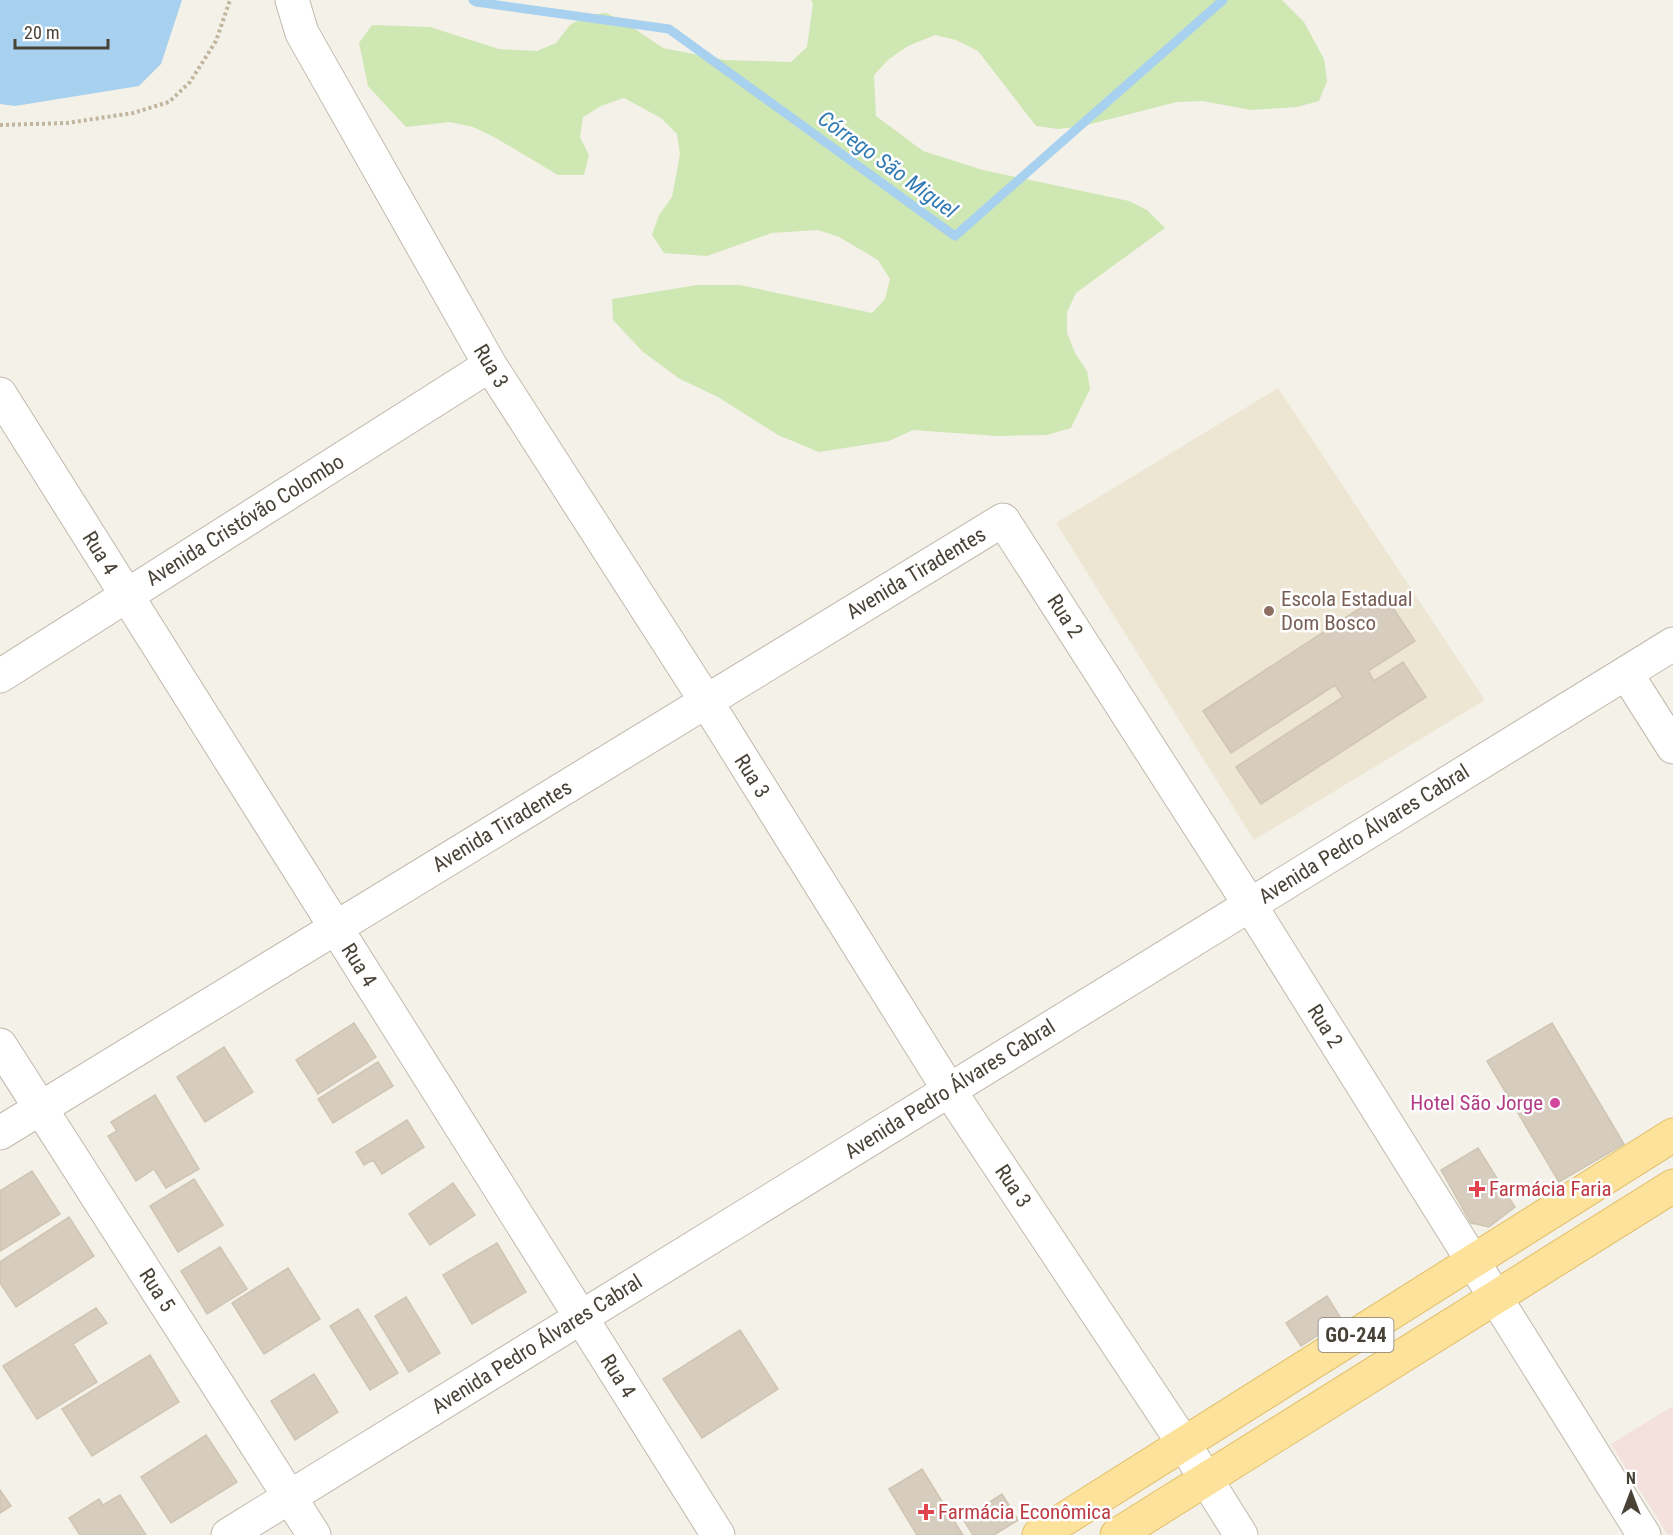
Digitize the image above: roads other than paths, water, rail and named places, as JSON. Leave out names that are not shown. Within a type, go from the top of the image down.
[{"type":"main road","name":"GO-244","points":[[1039,1535],[1673,1135]]},
{"type":"main road","name":"GO-244","points":[[1117,1535],[1673,1186]]},
{"type":"street","name":"Rua 3","points":[[292,0],[302,33],[490,365],[706,701],[949,1090],[1184,1444],[1241,1535]]},
{"type":"street","name":"Avenida Cristóvão Colombo","points":[[0,676],[490,365]]},
{"type":"street","name":"Rua 4","points":[[0,394],[718,1535]]},
{"type":"street","name":"Avenida Tiradentes","points":[[0,1132],[1003,520]]},
{"type":"street","name":"Rua 2","points":[[1003,520],[1250,905],[1644,1535]]},
{"type":"street","name":"Avenida Pedro Álvares Cabral","points":[[228,1535],[1673,644]]},
{"type":"street","points":[[1626,673],[1673,747]]},
{"type":"street","name":"Rua 5","points":[[0,1045],[314,1535]]},
{"type":"water","points":[[0,0],[182,0],[161,64],[139,86],[15,106],[0,104]]},
{"type":"waterway","name":"Córrego São Miguel","points":[[473,0],[669,29],[955,236],[1223,0]]},
{"type":"place","name":"Escola Estadual Dom Bosco","points":[[1269,611]]},
{"type":"place","name":"Hotel São Jorge","points":[[1555,1103]]},
{"type":"place","name":"Farmácia Faria","points":[[1477,1189]]},
{"type":"place","name":"Farmácia Econômica","points":[[926,1512]]}]
